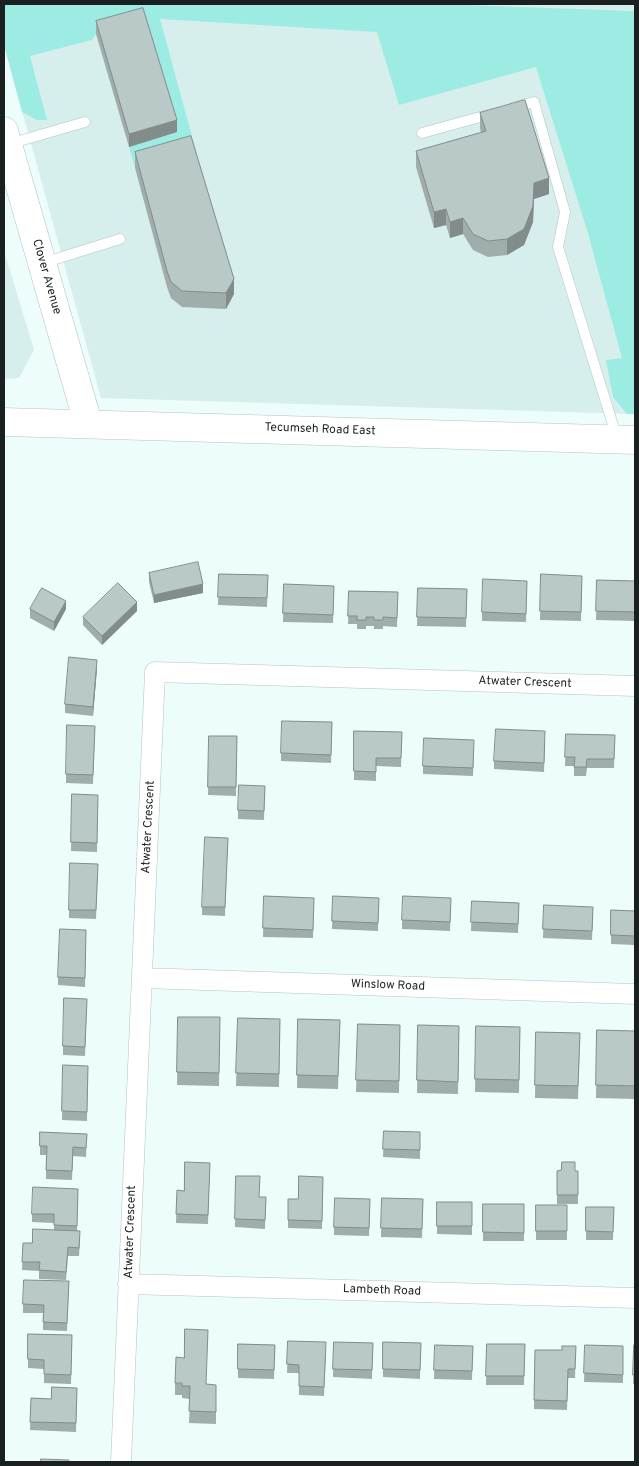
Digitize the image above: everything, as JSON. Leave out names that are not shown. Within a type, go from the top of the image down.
[{"type":"main road","name":"Clover Avenue","points":[[6,138],[88,423]]},
{"type":"main road","name":"Tecumseh Road East","points":[[4,422],[626,439]]},
{"type":"street","name":"Atwater Crescent","points":[[121,1462],[156,672],[635,686]]},
{"type":"street","name":"Winslow Road","points":[[142,978],[635,994]]},
{"type":"street","name":"Lambeth Road","points":[[128,1284],[635,1298]]},
{"type":"lane","points":[[422,133],[534,102],[565,212],[558,247],[626,439]]},
{"type":"lane","points":[[6,138],[85,122]]},
{"type":"lane","points":[[42,263],[120,239]]},
{"type":"shaded area","points":[[4,4],[635,4],[635,11],[525,8],[635,401],[635,414],[101,398],[4,45]]},
{"type":"shaded area","points":[[4,4],[435,4],[635,11],[635,414],[627,414],[613,397],[606,360],[622,358],[587,230],[536,67],[399,105],[377,32],[160,19],[196,151],[135,168],[129,147],[177,132],[96,34],[92,40],[30,56],[47,120],[37,120],[22,112],[4,45]]},
{"type":"shaded area","points":[[4,251],[34,350],[19,378],[4,379]]},
{"type":"building","points":[[143,8],[177,120],[129,134],[96,21]]},
{"type":"building","points":[[525,100],[549,178],[534,183],[533,206],[524,229],[507,239],[488,241],[473,234],[463,218],[450,222],[446,209],[434,212],[416,151],[486,131],[480,113]]},
{"type":"building","points":[[191,136],[234,279],[226,293],[182,291],[171,282],[135,152]]},
{"type":"building","points":[[198,562],[203,584],[154,595],[149,573]]},
{"type":"building","points":[[219,574],[268,575],[267,598],[218,597]]},
{"type":"building","points":[[541,574],[582,576],[581,612],[540,611]]},
{"type":"building","points":[[483,579],[527,581],[526,614],[482,612]]},
{"type":"building","points":[[597,580],[635,581],[635,612],[596,611]]},
{"type":"building","points":[[118,583],[137,602],[102,636],[83,617]]},
{"type":"building","points":[[284,584],[334,586],[333,615],[283,613]]},
{"type":"building","points":[[42,588],[66,601],[54,622],[30,609]]},
{"type":"building","points":[[418,588],[467,589],[466,618],[417,617]]},
{"type":"building","points":[[349,591],[398,592],[397,618],[383,617],[383,620],[374,620],[374,617],[366,617],[366,620],[357,620],[357,616],[348,616]]},
{"type":"building","points":[[69,657],[97,660],[93,707],[65,704]]},
{"type":"building","points":[[282,721],[332,722],[331,755],[281,753]]},
{"type":"building","points":[[67,725],[95,726],[93,775],[66,774]]},
{"type":"building","points":[[496,729],[545,731],[544,763],[494,761]]},
{"type":"building","points":[[354,731],[402,732],[401,758],[376,758],[376,772],[354,771]]},
{"type":"building","points":[[566,734],[615,735],[614,759],[587,759],[586,767],[574,767],[575,757],[565,757]]},
{"type":"building","points":[[209,736],[237,736],[236,787],[208,787]]},
{"type":"building","points":[[424,738],[474,740],[473,768],[423,766]]},
{"type":"building","points":[[239,785],[265,786],[264,811],[238,810]]},
{"type":"building","points":[[72,794],[98,795],[97,843],[71,842]]},
{"type":"building","points":[[205,837],[228,838],[225,907],[202,907]]},
{"type":"building","points":[[70,863],[98,864],[96,910],[69,910]]},
{"type":"building","points":[[264,896],[314,898],[313,930],[263,928]]},
{"type":"building","points":[[333,896],[379,898],[378,923],[332,921]]},
{"type":"building","points":[[403,896],[451,898],[450,922],[402,920]]},
{"type":"building","points":[[472,901],[519,903],[518,924],[471,922]]},
{"type":"building","points":[[544,905],[593,907],[592,931],[543,929]]},
{"type":"building","points":[[611,910],[635,911],[635,936],[611,935]]},
{"type":"building","points":[[60,929],[86,930],[85,978],[58,977]]},
{"type":"building","points":[[64,998],[87,999],[85,1047],[63,1046]]},
{"type":"building","points":[[178,1017],[220,1017],[219,1073],[177,1072]]},
{"type":"building","points":[[238,1018],[280,1019],[279,1074],[236,1073]]},
{"type":"building","points":[[298,1019],[340,1020],[338,1076],[297,1075]]},
{"type":"building","points":[[358,1024],[400,1025],[399,1081],[356,1080]]},
{"type":"building","points":[[418,1025],[459,1026],[458,1082],[417,1080]]},
{"type":"building","points":[[476,1026],[520,1027],[519,1080],[475,1079]]},
{"type":"building","points":[[597,1030],[635,1031],[635,1086],[596,1085]]},
{"type":"building","points":[[536,1032],[580,1033],[578,1086],[535,1085]]},
{"type":"building","points":[[63,1065],[88,1066],[87,1112],[62,1111]]},
{"type":"building","points":[[384,1131],[420,1132],[420,1150],[383,1149]]},
{"type":"building","points":[[40,1132],[87,1134],[86,1148],[73,1147],[72,1171],[46,1170],[47,1146],[40,1146]]},
{"type":"building","points":[[185,1162],[210,1163],[208,1215],[176,1214],[177,1190],[184,1191]]},
{"type":"building","points":[[562,1162],[575,1162],[575,1171],[578,1171],[578,1195],[557,1195],[557,1171],[561,1170]]},
{"type":"building","points":[[236,1176],[260,1176],[259,1197],[266,1197],[265,1220],[235,1219]]},
{"type":"building","points":[[299,1176],[323,1177],[322,1221],[288,1220],[288,1199],[298,1199]]},
{"type":"building","points":[[33,1187],[78,1189],[77,1226],[54,1225],[54,1214],[32,1214]]},
{"type":"building","points":[[335,1198],[370,1199],[369,1228],[334,1227]]},
{"type":"building","points":[[382,1198],[423,1199],[422,1229],[381,1228]]},
{"type":"building","points":[[437,1202],[472,1202],[472,1226],[437,1226]]},
{"type":"building","points":[[483,1204],[524,1204],[524,1233],[483,1232]]},
{"type":"building","points":[[536,1205],[567,1205],[567,1231],[536,1231]]},
{"type":"building","points":[[586,1207],[614,1207],[613,1232],[586,1231]]},
{"type":"building","points":[[33,1229],[80,1231],[79,1248],[68,1247],[66,1272],[39,1270],[40,1262],[22,1262],[23,1243],[32,1243]]},
{"type":"building","points":[[24,1280],[69,1281],[67,1323],[43,1322],[44,1305],[23,1304]]},
{"type":"building","points":[[185,1329],[208,1330],[206,1384],[216,1385],[216,1412],[189,1411],[190,1386],[182,1386],[182,1383],[175,1383],[176,1357],[184,1358]]},
{"type":"building","points":[[28,1334],[72,1335],[71,1375],[44,1374],[44,1360],[28,1359]]},
{"type":"building","points":[[288,1341],[326,1342],[324,1387],[299,1386],[299,1365],[287,1364]]},
{"type":"building","points":[[334,1342],[373,1343],[372,1370],[333,1369]]},
{"type":"building","points":[[383,1342],[421,1343],[420,1370],[383,1369]]},
{"type":"building","points":[[238,1344],[275,1345],[274,1370],[238,1369]]},
{"type":"building","points":[[487,1344],[525,1344],[524,1376],[486,1376]]},
{"type":"building","points":[[435,1345],[473,1346],[472,1371],[434,1370]]},
{"type":"building","points":[[585,1345],[623,1346],[623,1375],[584,1373]]},
{"type":"building","points":[[634,1345],[635,1375],[633,1375]]},
{"type":"building","points":[[562,1346],[576,1346],[575,1369],[568,1369],[567,1401],[534,1400],[535,1350],[562,1350]]},
{"type":"building","points":[[52,1387],[77,1388],[76,1423],[30,1422],[31,1398],[51,1399]]},
{"type":"building","points":[[41,1459],[69,1460],[68,1462],[41,1462]]}]
